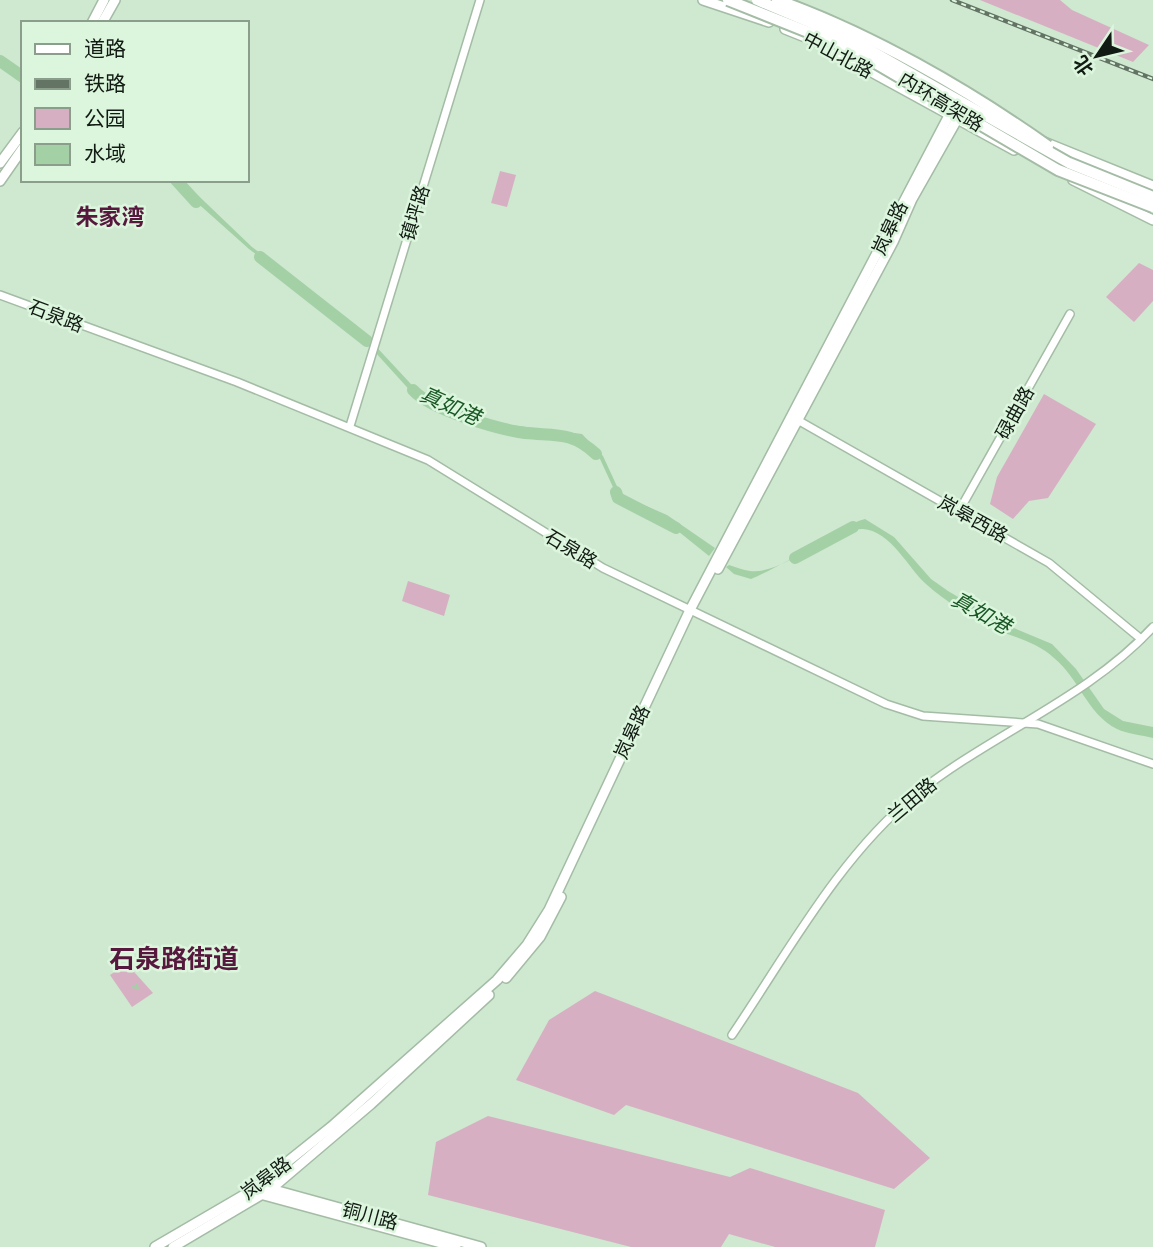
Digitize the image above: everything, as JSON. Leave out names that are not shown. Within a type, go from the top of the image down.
[{"type":"highway","name":"内环高架路","points":[[728,0],[853,50],[1058,170],[1153,207]]},
{"type":"highway","name":"内环高架路","points":[[757,0],[855,41],[1017,137],[1069,163],[1153,197]]},
{"type":"highway","points":[[777,0],[827,18],[868,37],[1020,126],[1069,163]]},
{"type":"main road","points":[[93,21],[104,0]]},
{"type":"main road","points":[[103,21],[115,0]]},
{"type":"main road","name":"中山北路","points":[[703,0],[815,40],[952,118],[1153,220]]},
{"type":"main road","name":"中山北路","points":[[790,0],[1049,145],[1153,186]]},
{"type":"main road","name":"岚皋路","points":[[173,1247],[261,1190],[497,980],[527,945],[549,910],[692,611],[965,96]]},
{"type":"main road","points":[[0,163],[21,135]]},
{"type":"main road","points":[[0,181],[21,151]]},
{"type":"main road","name":"岚皋路","points":[[155,1247],[261,1190]]},
{"type":"main road","name":"铜川路","points":[[261,1190],[456,1247]]},
{"type":"main road","name":"铜川路","points":[[261,1190],[481,1247]]},
{"type":"street","name":"镇坪路","points":[[350,426],[480,0]]},
{"type":"street","name":"石泉路","points":[[0,295],[350,426],[428,460],[603,568],[905,712],[941,718],[1023,721],[1054,729],[1153,764]]},
{"type":"street","name":"碌曲路","points":[[959,512],[1070,314]]},
{"type":"street","name":"岚皋西路","points":[[795,419],[1049,563],[1141,639]]},
{"type":"street","name":"兰田路","points":[[733,1035],[871,835],[936,779],[1089,681],[1153,627]]},
{"type":"green space","points":[[980,0],[1060,0],[1072,10],[1149,45],[1133,62]]},
{"type":"green space","points":[[500,171],[516,175],[507,207],[491,203]]},
{"type":"green space","points":[[1139,263],[1153,270],[1153,301],[1134,322],[1106,297]]},
{"type":"green space","points":[[1044,394],[1096,424],[1048,498],[1029,501],[1013,519],[990,504],[997,477]]},
{"type":"green space","points":[[408,581],[450,595],[444,616],[402,601]]},
{"type":"green space","points":[[127,964],[153,993],[132,1007],[110,975]]},
{"type":"green space","points":[[595,991],[858,1093],[930,1158],[894,1189],[626,1105],[614,1115],[516,1080],[549,1020]]},
{"type":"green space","points":[[488,1116],[730,1177],[750,1168],[885,1210],[875,1247],[775,1247],[729,1234],[721,1247],[631,1247],[428,1195],[436,1142]]},
{"type":"water","points":[[178,182],[184,182],[252,247],[357,326],[423,397],[481,421],[582,434],[603,456],[621,495],[667,515],[715,548],[709,556],[663,519],[618,498],[600,459],[580,438],[480,424],[415,396],[355,330],[249,249],[184,191]]},
{"type":"water","points":[[865,519],[894,537],[931,579],[948,591],[1002,623],[1052,644],[1076,669],[1104,709],[1123,721],[1153,727],[1153,738],[1121,731],[1107,722],[1090,705],[1063,666],[1048,653],[997,630],[951,603],[926,584],[890,543],[873,531],[853,530],[799,555],[837,531]]},
{"type":"water","points":[[729,565],[750,571],[776,567],[751,579],[734,574],[726,567]]},
{"type":"waterway","name":"真如港","points":[[0,61],[21,76]]},
{"type":"waterway","name":"真如港","points":[[178,182],[196,202]]},
{"type":"waterway","name":"真如港","points":[[260,257],[367,341]]},
{"type":"waterway","name":"真如港","points":[[413,390],[434,405],[466,418],[513,431],[571,438],[596,454]]},
{"type":"waterway","name":"真如港","points":[[616,492],[618,498],[676,528]]},
{"type":"waterway","name":"真如港","points":[[795,558],[853,527]]},
{"type":"waterway","points":[[132,987],[138,988],[136,984]]},
{"type":"railway","points":[[952,0],[1153,79]]},
{"type":"district","name":"朱家湾","points":[[110,217]]},
{"type":"district","name":"石泉路街道","points":[[174,959]]}]
